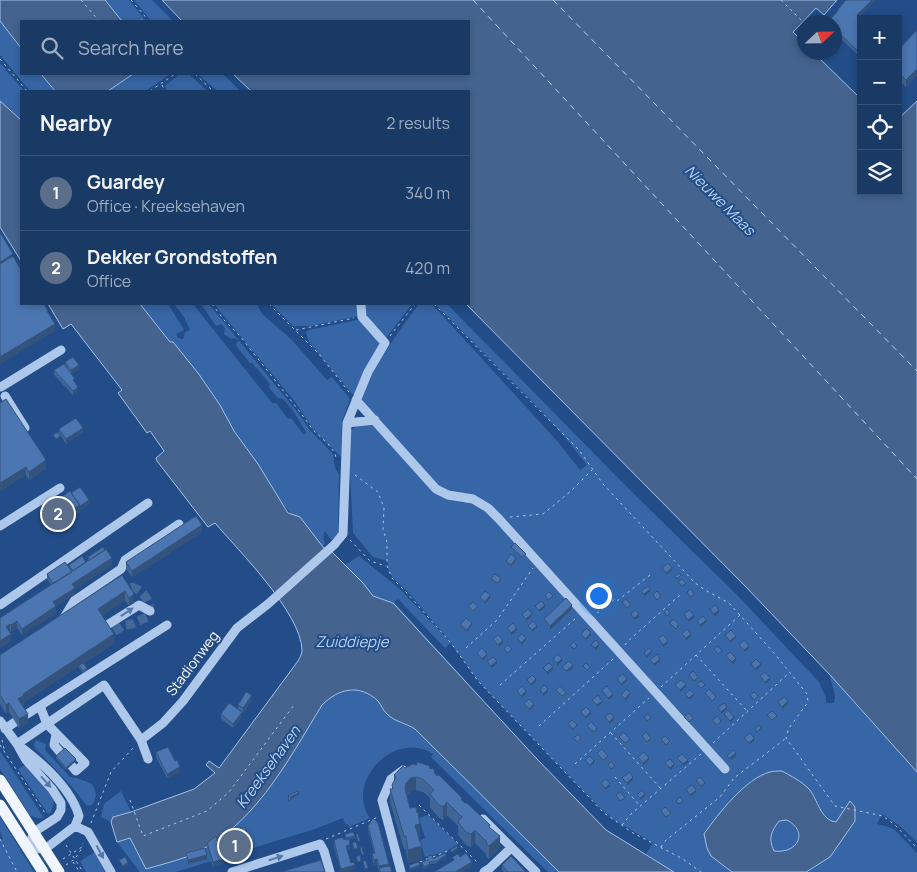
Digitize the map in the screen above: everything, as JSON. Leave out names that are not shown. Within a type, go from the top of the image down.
[{"type":"main road","points":[[0,780],[59,871]]},
{"type":"main road","points":[[0,805],[43,872]]},
{"type":"street","points":[[344,534],[347,423],[368,372],[386,343],[362,317],[361,305]]},
{"type":"street","points":[[29,435],[2,398],[0,386],[61,350]]},
{"type":"street","points":[[356,400],[436,489],[448,495],[473,499],[488,508],[726,769]]},
{"type":"street","points":[[347,423],[375,420]]},
{"type":"street","points":[[0,526],[60,488]]},
{"type":"street","points":[[0,605],[148,503]]},
{"type":"street","points":[[56,624],[64,618],[74,601],[121,569],[125,560],[179,524]]},
{"type":"street","name":"Stadionweg","points":[[141,740],[163,723],[183,701],[237,628],[268,604],[344,534]]},
{"type":"street","points":[[104,626],[138,605],[150,611]]},
{"type":"street","points":[[24,716],[167,625]]},
{"type":"street","points":[[90,674],[99,689]]},
{"type":"street","points":[[17,744],[104,685],[141,740],[148,759]]},
{"type":"street","points":[[40,706],[47,724],[56,734]]},
{"type":"street","points":[[15,722],[2,729],[17,744],[32,755],[71,797],[79,816],[75,826],[45,849],[28,848],[34,832],[60,813],[61,803],[52,789],[26,760],[17,744]]},
{"type":"street","points":[[401,870],[382,800],[391,779],[402,770],[413,767]]},
{"type":"street","points":[[473,810],[536,872]]},
{"type":"street","points":[[75,826],[89,828],[110,872]]},
{"type":"street","points":[[232,872],[320,844],[330,872]]},
{"type":"street","points":[[485,872],[511,848]]},
{"type":"path","points":[[81,0],[98,20]]},
{"type":"path","points":[[131,0],[148,20]]},
{"type":"path","points":[[780,0],[797,17]]},
{"type":"path","points":[[141,20],[145,17]]},
{"type":"path","points":[[0,59],[26,90]]},
{"type":"path","points":[[152,90],[174,75]]},
{"type":"path","points":[[195,75],[212,90]]},
{"type":"path","points":[[162,83],[165,90]]},
{"type":"path","points":[[213,305],[240,336],[313,430],[328,444],[335,453],[336,458]]},
{"type":"path","points":[[270,305],[319,354],[356,400]]},
{"type":"path","points":[[386,343],[414,305]]},
{"type":"path","points":[[435,305],[579,450],[603,484],[695,583],[729,603],[775,654],[807,694],[808,702],[789,728],[786,738],[734,778],[720,796],[664,841],[661,847]]},
{"type":"path","points":[[296,330],[362,317]]},
{"type":"path","points":[[499,519],[543,514],[593,470]]},
{"type":"path","points":[[345,471],[351,473],[378,492],[384,508],[382,529],[387,542],[387,566],[392,578],[451,643],[478,681],[604,813],[633,833],[683,858],[700,872]]},
{"type":"path","points":[[344,534],[370,561],[387,566]]},
{"type":"path","points":[[466,648],[497,620],[537,562]]},
{"type":"path","points":[[500,685],[586,616],[615,599],[617,601],[650,576]]},
{"type":"path","points":[[539,726],[620,653],[628,641],[680,595]]},
{"type":"path","points":[[696,655],[747,711]]},
{"type":"path","points":[[130,800],[143,836],[207,811],[229,792],[294,705]]},
{"type":"path","points":[[2,729],[6,754]]},
{"type":"path","points":[[610,732],[661,789]]},
{"type":"path","points":[[786,738],[835,806],[883,816],[895,825],[917,848]]},
{"type":"path","points":[[59,871],[75,859],[82,847],[111,772],[141,740]]},
{"type":"path","points":[[0,745],[50,822]]},
{"type":"path","points":[[615,777],[640,806]]},
{"type":"path","points":[[419,805],[485,872]]},
{"type":"path","points":[[320,844],[326,839],[385,815]]},
{"type":"path","points":[[61,838],[83,872]]},
{"type":"path","points":[[0,840],[17,872]]},
{"type":"path","points":[[72,854],[82,847]]},
{"type":"path","points":[[401,870],[422,862],[424,859],[453,849]]},
{"type":"path","points":[[72,861],[79,871]]},
{"type":"shaded area","points":[[105,0],[129,0],[145,20],[121,20]]},
{"type":"shaded area","points":[[134,0],[152,0],[172,20],[150,20]]},
{"type":"shaded area","points":[[0,21],[20,47],[20,75],[42,75],[54,90],[29,90],[0,55]]},
{"type":"shaded area","points":[[0,63],[23,90],[20,90],[20,131],[0,118]]},
{"type":"shaded area","points":[[132,75],[169,75],[147,90],[109,90]]},
{"type":"shaded area","points":[[179,75],[190,75],[206,90],[167,90],[165,86]]},
{"type":"shaded area","points":[[199,75],[224,75],[239,90],[216,90]]},
{"type":"shaded area","points":[[137,305],[169,305],[184,330],[176,334],[178,338],[183,339],[185,332],[190,330],[184,317],[175,305],[194,305],[272,403],[276,403],[288,419],[291,418],[304,435],[306,432],[294,412],[283,399],[278,398],[269,388],[270,384],[237,347],[236,344],[239,341],[235,338],[231,339],[224,334],[225,328],[221,324],[216,326],[202,305],[210,305],[299,414],[309,429],[333,454],[335,468],[339,474],[338,534],[331,540],[325,531],[323,547],[332,552],[345,565],[359,556],[401,590],[451,643],[445,648],[398,599],[394,602],[466,681],[466,685],[322,552],[247,460]]},
{"type":"shaded area","points":[[215,305],[258,305],[262,314],[291,339],[327,380],[332,377],[350,399],[342,421],[341,457],[313,429],[296,403]]},
{"type":"shaded area","points":[[272,305],[411,305],[386,338],[359,316],[311,326],[293,326]]},
{"type":"shaded area","points":[[418,305],[433,305],[558,442],[580,470],[587,465],[532,401],[436,305],[448,305],[627,487],[738,596],[819,682],[826,698],[826,703],[834,703],[835,696],[829,673],[917,772],[917,842],[900,826],[882,814],[877,824],[895,830],[917,853],[917,872],[806,872],[818,865],[850,801],[836,822],[830,820],[823,813],[809,790],[769,772],[750,784],[733,799],[704,833],[711,856],[732,872],[674,872],[646,854],[653,843],[614,820],[601,809],[479,682],[449,640],[408,592],[393,578],[388,569],[388,561],[373,557],[353,533],[348,436],[352,429],[361,424],[375,425],[426,483],[461,499],[495,511],[439,488],[360,399],[402,327]]},
{"type":"shaded area","points":[[362,319],[382,344],[356,394],[352,394],[309,342],[306,332]]},
{"type":"shaded area","points":[[355,690],[372,696],[388,715],[415,729],[559,872],[548,872],[431,757],[433,754],[419,748],[404,748],[390,754],[378,763],[369,775],[364,789],[364,804],[370,818],[349,827],[348,824],[345,824],[343,818],[315,829],[176,872],[140,872],[117,842],[262,798],[322,705],[337,694]]},
{"type":"shaded area","points":[[36,740],[46,744],[45,750],[70,777],[92,784],[96,795],[92,805],[87,806],[74,789],[35,748]]},
{"type":"shaded area","points":[[0,751],[44,818],[36,818],[30,815],[0,769]]},
{"type":"shaded area","points":[[25,765],[49,791],[54,801],[51,812],[48,814],[18,769]]},
{"type":"shaded area","points":[[121,791],[131,812],[113,817],[111,822],[101,817],[104,804]]},
{"type":"shaded area","points":[[428,815],[458,844],[445,852],[425,857],[420,840],[425,838],[419,818]]},
{"type":"shaded area","points":[[0,817],[34,872],[0,872],[0,842],[3,838],[0,832]]},
{"type":"shaded area","points":[[787,820],[795,827],[798,841],[792,849],[782,852],[774,851],[771,842],[772,832],[779,821]]},
{"type":"shaded area","points":[[95,852],[105,872],[86,872],[80,861]]},
{"type":"water","points":[[0,0],[105,0],[121,20],[20,20],[20,47],[0,21]]},
{"type":"water","name":"Nieuwe Maas","points":[[162,0],[837,0],[824,15],[816,8],[809,15],[797,15],[797,28],[793,32],[797,36],[797,60],[821,60],[857,95],[857,195],[902,195],[902,115],[917,101],[917,772],[831,676],[745,586],[467,305],[470,305],[470,90],[250,90],[234,75],[470,75],[470,20],[181,20]]},
{"type":"water","points":[[42,75],[132,75],[109,90],[54,90]]},
{"type":"water","points":[[0,101],[20,119],[20,259],[0,227]]},
{"type":"water","name":"Zuiddiepje","points":[[49,305],[141,305],[198,373],[288,513],[300,517],[323,547],[332,552],[363,583],[373,596],[393,603],[537,759],[606,830],[674,872],[559,872],[415,729],[390,717],[371,695],[356,690],[349,690],[335,695],[322,705],[266,793],[249,813],[230,830],[209,845],[186,857],[146,869],[130,838],[117,842],[111,822],[113,817],[194,789],[215,773],[206,765],[209,761],[219,768],[298,661],[302,650],[299,635],[291,618],[267,583],[215,523],[208,527],[157,461],[156,458],[164,451],[150,431],[147,433],[118,393],[122,390],[71,324],[63,329]]},
{"type":"water","points":[[782,771],[809,789],[823,813],[831,820],[836,822],[850,801],[855,807],[855,821],[830,857],[806,872],[732,872],[711,856],[704,834],[742,789],[761,776],[771,772]],"holes":[[[787,820],[798,830],[798,841],[789,849],[774,851],[771,835],[779,821]]]},
{"type":"building","points":[[846,0],[872,0],[857,15],[857,50],[842,36],[842,15],[834,15]]},
{"type":"building","points":[[917,30],[917,69],[906,80],[902,76],[902,46]]},
{"type":"building","points":[[0,232],[13,254],[0,262]]},
{"type":"building","points":[[13,256],[20,268],[20,305],[45,305],[55,324],[0,357],[0,264]]},
{"type":"building","points":[[73,357],[79,365],[71,370],[65,362]]},
{"type":"building","points":[[64,364],[75,379],[73,380],[78,387],[73,391],[54,370]]},
{"type":"building","points":[[6,399],[46,460],[29,472],[26,467],[0,483],[0,403]]},
{"type":"building","points":[[76,418],[83,428],[66,439],[59,429]]},
{"type":"building","points":[[58,432],[60,436],[56,439],[53,435]]},
{"type":"building","points":[[80,487],[89,500],[80,506],[71,493]]},
{"type":"building","points":[[70,491],[80,505],[59,518],[50,505]]},
{"type":"building","points":[[196,516],[202,525],[132,571],[126,562]]},
{"type":"building","points":[[515,543],[526,554],[522,557],[511,547]]},
{"type":"building","points":[[103,547],[105,550],[90,560],[88,557]]},
{"type":"building","points":[[106,549],[112,558],[72,584],[75,588],[53,602],[56,606],[22,629],[17,621],[10,624],[6,627],[11,634],[0,641],[0,618]]},
{"type":"building","points":[[511,554],[516,558],[511,565],[506,561]]},
{"type":"building","points":[[82,556],[86,562],[73,571],[69,565]]},
{"type":"building","points":[[65,562],[72,572],[53,584],[47,574]]},
{"type":"building","points":[[668,563],[672,568],[666,573],[662,568]]},
{"type":"building","points":[[679,573],[681,575],[677,579],[675,576]]},
{"type":"building","points":[[495,574],[501,578],[498,583],[491,579]]},
{"type":"building","points":[[122,575],[134,594],[129,598],[125,591],[98,609],[114,634],[23,694],[18,699],[28,714],[19,719],[9,703],[6,705],[0,695],[0,655]]},
{"type":"building","points":[[682,579],[686,583],[682,586],[678,582]]},
{"type":"building","points":[[648,586],[650,589],[644,594],[641,591]]},
{"type":"building","points":[[691,589],[694,594],[690,597],[687,592]]},
{"type":"building","points":[[485,591],[490,595],[485,602],[480,597]]},
{"type":"building","points":[[657,591],[661,596],[657,600],[653,595]]},
{"type":"building","points":[[549,592],[553,596],[548,600],[545,595]]},
{"type":"building","points":[[566,598],[572,605],[550,626],[544,619]]},
{"type":"building","points":[[626,599],[631,605],[627,608],[622,602]]},
{"type":"building","points":[[541,601],[545,605],[539,610],[535,606]]},
{"type":"building","points":[[473,602],[478,606],[473,611],[468,606]]},
{"type":"building","points":[[715,605],[719,610],[714,614],[710,609]]},
{"type":"building","points":[[528,609],[532,614],[526,619],[522,615]]},
{"type":"building","points":[[667,609],[670,613],[667,616],[664,612]]},
{"type":"building","points":[[635,610],[639,614],[634,618],[631,614]]},
{"type":"building","points":[[689,610],[694,615],[688,620],[684,614]]},
{"type":"building","points":[[703,616],[706,620],[700,625],[697,621]]},
{"type":"building","points":[[466,618],[472,623],[467,630],[460,625]]},
{"type":"building","points":[[673,619],[679,624],[676,629],[670,623]]},
{"type":"building","points":[[533,621],[537,626],[532,630],[528,626]]},
{"type":"building","points":[[513,623],[517,628],[511,633],[507,628]]},
{"type":"building","points":[[587,628],[591,633],[585,639],[581,634]]},
{"type":"building","points":[[687,629],[691,634],[686,638],[682,634]]},
{"type":"building","points":[[731,630],[736,636],[730,641],[725,635]]},
{"type":"building","points":[[522,634],[526,638],[521,643],[517,638]]},
{"type":"building","points":[[498,635],[503,640],[498,645],[493,639]]},
{"type":"building","points":[[663,635],[668,641],[663,645],[658,638]]},
{"type":"building","points":[[596,640],[599,644],[595,648],[591,645]]},
{"type":"building","points":[[744,640],[749,646],[744,650],[739,645]]},
{"type":"building","points":[[574,642],[577,646],[574,649],[570,645]]},
{"type":"building","points":[[508,645],[512,649],[507,653],[504,648]]},
{"type":"building","points":[[718,646],[722,651],[718,654],[714,649]]},
{"type":"building","points":[[482,648],[487,654],[482,659],[477,653]]},
{"type":"building","points":[[649,648],[652,651],[646,656],[644,652]]},
{"type":"building","points":[[730,652],[736,658],[732,662],[726,656]]},
{"type":"building","points":[[558,654],[562,659],[557,663],[553,659]]},
{"type":"building","points":[[657,654],[660,659],[654,664],[650,660]]},
{"type":"building","points":[[493,657],[497,661],[491,666],[487,661]]},
{"type":"building","points":[[756,659],[761,664],[755,669],[751,664]]},
{"type":"building","points":[[569,661],[573,665],[566,671],[562,667]]},
{"type":"building","points":[[83,663],[87,668],[83,671],[79,665]]},
{"type":"building","points":[[549,663],[553,667],[547,672],[543,668]]},
{"type":"building","points":[[586,663],[590,667],[587,670],[583,666]]},
{"type":"building","points":[[693,671],[698,677],[694,681],[689,675]]},
{"type":"building","points":[[765,672],[770,678],[765,682],[760,676]]},
{"type":"building","points":[[623,674],[627,679],[621,684],[617,678]]},
{"type":"building","points":[[532,675],[536,679],[531,684],[527,680]]},
{"type":"building","points":[[681,680],[686,684],[680,690],[675,685]]},
{"type":"building","points":[[701,681],[705,685],[701,688],[697,684]]},
{"type":"building","points":[[544,685],[548,689],[543,694],[540,690]]},
{"type":"building","points":[[522,686],[526,691],[521,696],[517,691]]},
{"type":"building","points":[[560,686],[566,693],[562,696],[556,690]]},
{"type":"building","points":[[607,686],[613,694],[608,698],[602,690]]},
{"type":"building","points":[[627,689],[630,693],[625,699],[621,695]]},
{"type":"building","points":[[709,689],[716,697],[712,701],[705,693]]},
{"type":"building","points":[[690,690],[694,694],[689,698],[685,694]]},
{"type":"building","points":[[246,692],[252,695],[243,708],[238,705]]},
{"type":"building","points":[[754,692],[758,696],[754,700],[750,695]]},
{"type":"building","points":[[598,695],[602,701],[597,705],[592,700]]},
{"type":"building","points":[[784,697],[788,701],[782,707],[778,702]]},
{"type":"building","points":[[529,699],[534,704],[529,709],[524,704]]},
{"type":"building","points":[[229,703],[242,712],[233,724],[221,714]]},
{"type":"building","points":[[724,703],[727,707],[721,712],[718,708]]},
{"type":"building","points":[[586,707],[591,712],[585,717],[581,712]]},
{"type":"building","points":[[728,710],[734,717],[730,721],[724,714]]},
{"type":"building","points":[[772,711],[777,716],[772,720],[767,715]]},
{"type":"building","points":[[610,713],[614,717],[609,722],[605,717]]},
{"type":"building","points":[[689,713],[693,718],[689,722],[684,717]]},
{"type":"building","points":[[648,714],[651,718],[647,721],[644,717]]},
{"type":"building","points":[[717,716],[721,721],[717,725],[712,720]]},
{"type":"building","points":[[572,720],[577,725],[573,729],[568,723]]},
{"type":"building","points":[[591,722],[597,728],[594,732],[587,726]]},
{"type":"building","points":[[759,725],[761,728],[757,732],[755,729]]},
{"type":"building","points":[[623,732],[630,739],[625,743],[619,737]]},
{"type":"building","points":[[646,732],[651,738],[647,742],[642,736]]},
{"type":"building","points":[[750,733],[754,738],[749,743],[744,738]]},
{"type":"building","points":[[578,734],[581,738],[577,742],[574,738]]},
{"type":"building","points":[[665,736],[670,741],[666,745],[661,739]]},
{"type":"building","points":[[168,747],[180,767],[167,774],[156,752]]},
{"type":"building","points":[[65,748],[76,759],[66,768],[56,756]]},
{"type":"building","points":[[602,749],[608,756],[603,760],[597,753]]},
{"type":"building","points":[[733,750],[736,753],[730,758],[727,756]]},
{"type":"building","points":[[644,752],[649,758],[643,763],[638,757]]},
{"type":"building","points":[[682,754],[688,760],[683,764],[677,758]]},
{"type":"building","points":[[590,756],[594,761],[590,765],[585,760]]},
{"type":"building","points":[[670,759],[674,764],[670,768],[665,763]]},
{"type":"building","points":[[417,762],[430,766],[429,768],[435,771],[434,773],[437,776],[439,775],[462,798],[461,800],[467,803],[500,836],[489,846],[475,830],[471,834],[466,832],[458,822],[462,817],[447,802],[443,807],[438,804],[430,794],[434,790],[423,779],[416,777],[411,778],[406,783],[405,789],[410,808],[416,807],[418,812],[420,824],[415,825],[422,846],[408,850],[406,836],[404,836],[390,789],[393,789],[392,785],[396,777],[394,775],[403,766],[405,768],[413,764],[417,765]]},
{"type":"building","points":[[611,762],[615,766],[611,769],[608,765]]},
{"type":"building","points":[[629,772],[633,777],[627,783],[622,778]]},
{"type":"building","points":[[700,777],[705,783],[701,786],[696,780]]},
{"type":"building","points":[[606,779],[610,784],[605,788],[601,783]]},
{"type":"building","points":[[692,785],[696,790],[690,795],[686,789]]},
{"type":"building","points":[[642,790],[645,794],[640,798],[637,795]]},
{"type":"building","points":[[298,791],[299,793],[290,797],[291,799],[288,801],[289,795]]},
{"type":"building","points":[[620,792],[625,798],[620,801],[616,795]]},
{"type":"building","points":[[680,797],[683,801],[679,804],[676,801]]},
{"type":"building","points":[[665,807],[671,813],[666,817],[661,811]]},
{"type":"building","points":[[373,818],[378,823],[389,864],[379,866],[377,859],[374,860],[372,854],[375,853],[368,826]]},
{"type":"building","points":[[245,827],[250,843],[224,851],[219,836]]},
{"type":"building","points":[[353,832],[355,836],[346,838],[345,834]]},
{"type":"building","points":[[356,834],[358,834],[360,841],[358,842]]},
{"type":"building","points":[[216,836],[224,859],[213,862],[207,843]]},
{"type":"building","points":[[343,837],[343,839],[349,840],[350,845],[346,846],[351,863],[354,862],[355,865],[341,869],[334,840]]},
{"type":"building","points":[[356,842],[358,848],[354,849],[352,843]]},
{"type":"building","points":[[457,846],[458,848],[451,852],[450,850]]},
{"type":"building","points":[[362,847],[364,855],[362,855],[360,848]]},
{"type":"building","points":[[205,848],[207,855],[188,860],[186,853]]},
{"type":"building","points":[[445,853],[446,855],[437,861],[429,862],[430,864],[424,867],[422,862],[428,860],[428,856],[432,855],[433,859]]},
{"type":"building","points":[[466,853],[472,862],[455,872],[434,872],[454,860],[452,857],[458,854],[460,857]]},
{"type":"building","points":[[360,855],[361,861],[358,862],[356,857]]},
{"type":"building","points":[[511,856],[526,872],[508,872],[502,865]]},
{"type":"building","points":[[125,857],[128,862],[123,866],[119,860]]},
{"type":"building","points":[[321,860],[325,872],[281,872]]},
{"type":"building","points":[[363,861],[366,861],[368,868],[365,869]]},
{"type":"building","points":[[419,862],[420,865],[410,869],[409,865]]},
{"type":"building","points":[[390,866],[392,872],[380,872],[379,868]]},
{"type":"ferry route","points":[[473,0],[917,479]]},
{"type":"ferry route","points":[[553,0],[917,371]]},
{"type":"tunnel","points":[[103,639],[124,625],[132,624],[149,616],[149,603],[140,591],[132,587],[121,592]]},
{"type":"place","name":"Dekker Grondstoffen","points":[[58,514]]},
{"type":"place","name":"Guardey","points":[[235,846]]},
{"type":"water label","name":"Kreeksehaven","points":[[268,767]]}]
